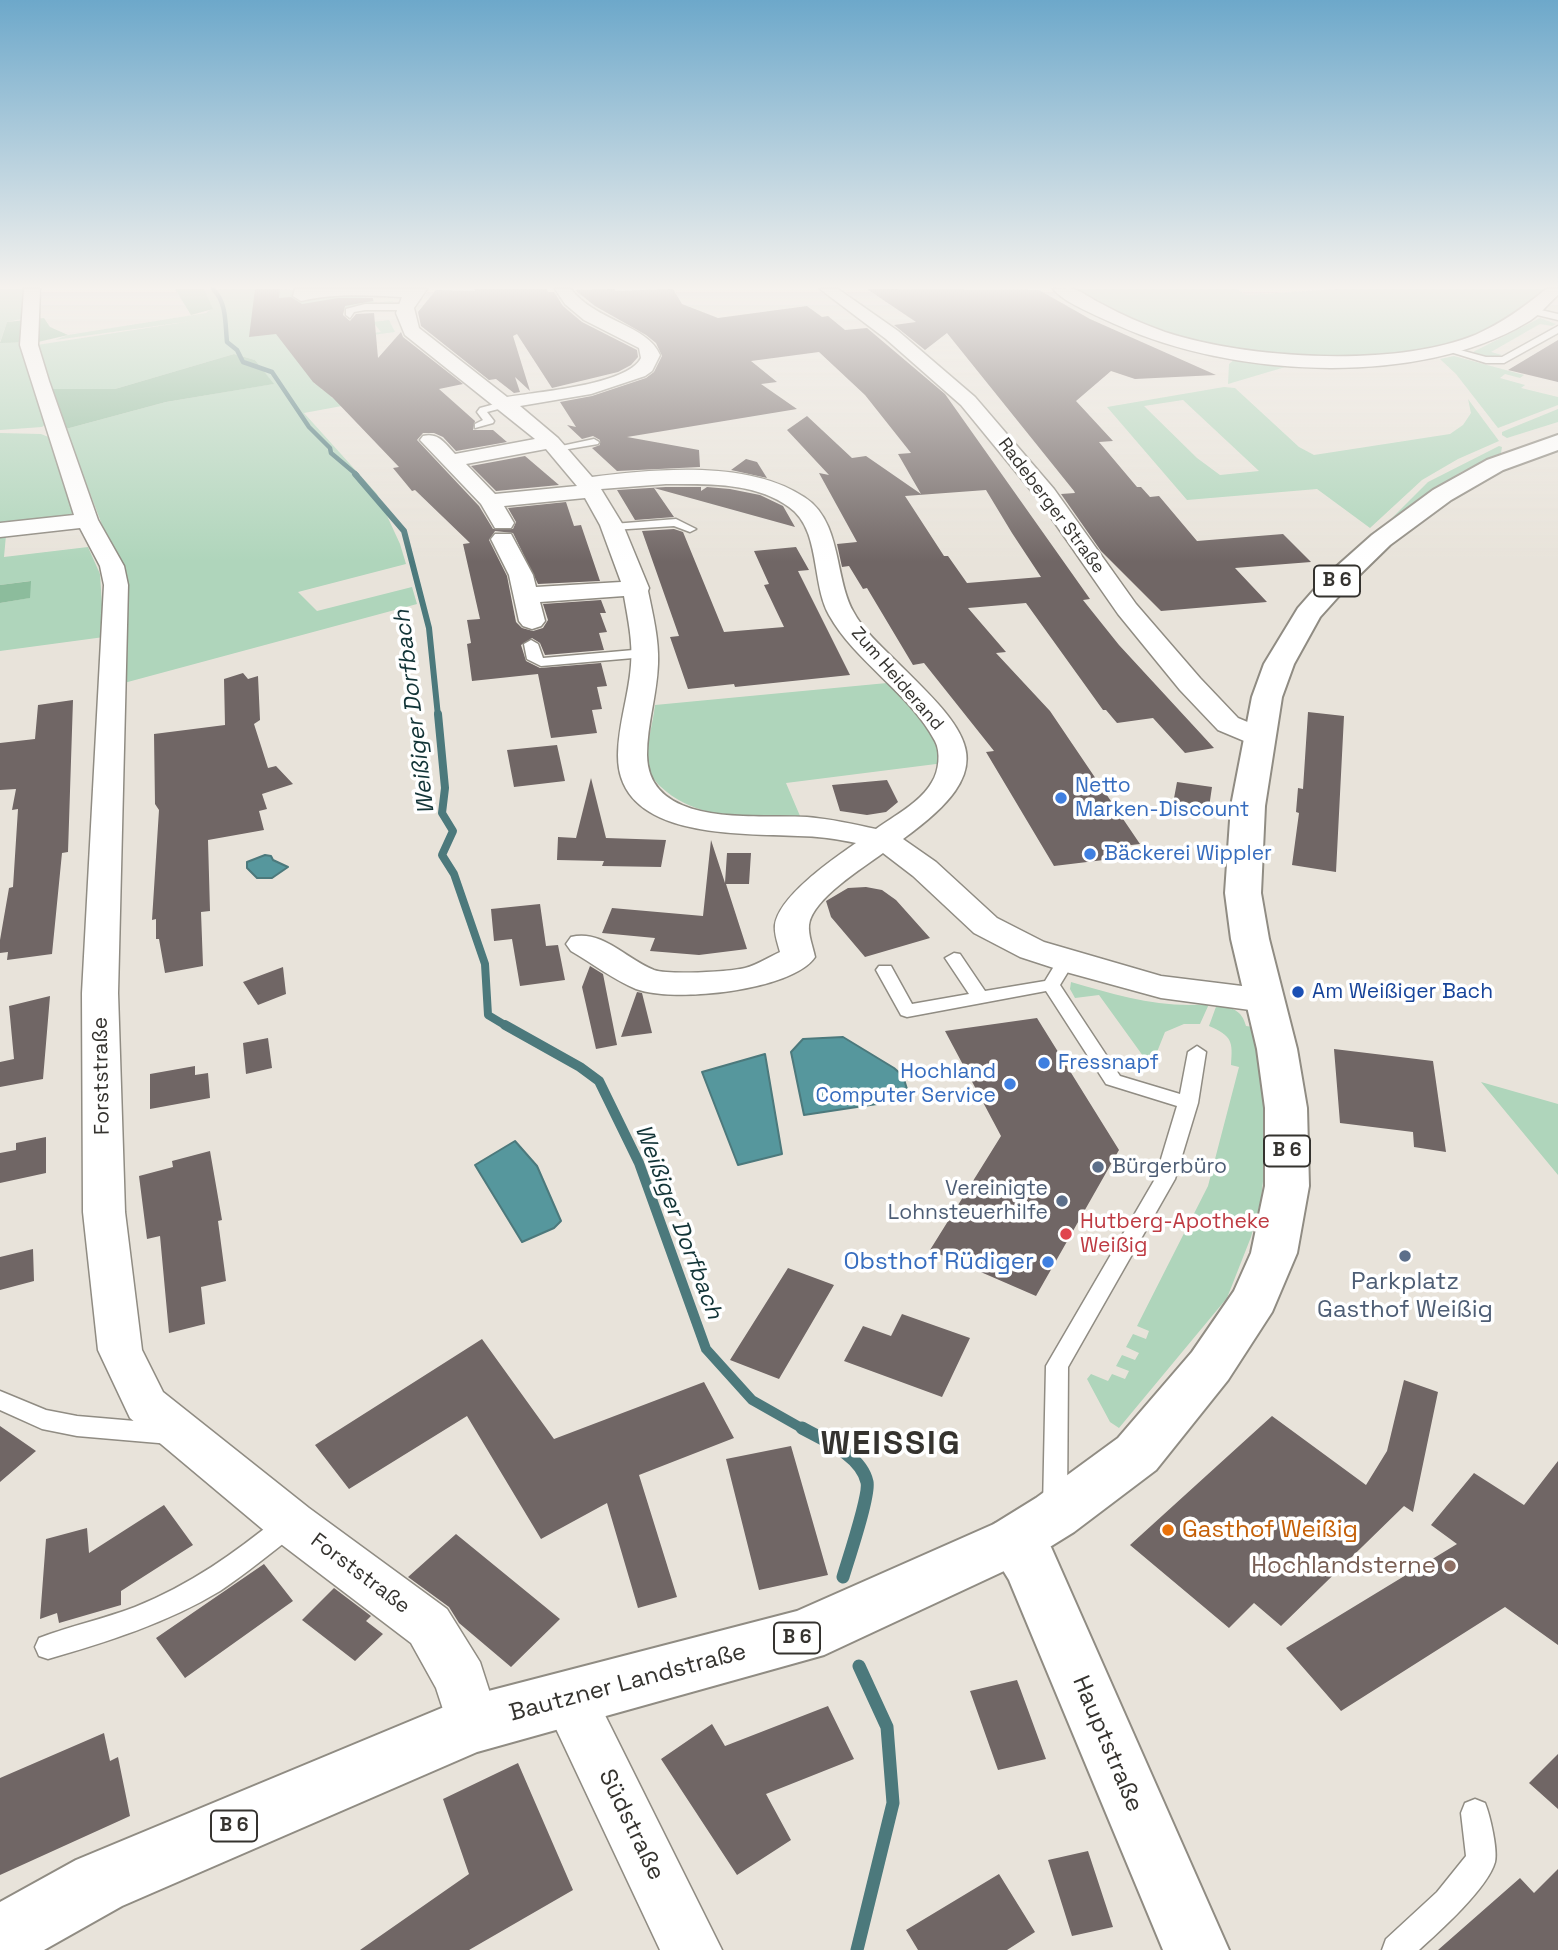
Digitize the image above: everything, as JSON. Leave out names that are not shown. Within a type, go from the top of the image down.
[{"type":"main road","name":"Bautzner Landstraße","points":[[0,1938],[99,1884],[473,1724],[804,1636],[1034,1528],[1137,1454],[1210,1366],[1255,1298],[1273,1253],[1287,1186],[1286,1118],[1277,1049],[1250,939],[1243,893],[1249,733],[1279,664],[1308,614],[1337,581],[1381,540],[1442,495],[1506,460],[1558,442]]},
{"type":"main road","name":"Hauptstraße","points":[[1034,1528],[1031,1565],[1196,1950]]},
{"type":"street","name":"Forststraße","points":[[39,380],[87,520],[112,566],[117,585],[100,993],[104,1212],[120,1350],[146,1405],[290,1523],[429,1626],[461,1680],[473,1724]]},
{"type":"street","points":[[474,380],[554,445],[589,488],[613,527],[637,588],[645,653],[632,762],[636,779],[661,805],[682,816],[714,824],[830,829],[878,839],[904,853],[967,913],[1058,974],[1238,995],[1265,1001]]},
{"type":"street","points":[[505,404],[599,380]]},
{"type":"street","name":"Radeberger Straße","points":[[944,380],[968,401],[1046,494],[1136,620],[1189,684],[1228,724],[1249,733]]},
{"type":"street","points":[[430,440],[489,501],[521,575],[527,595],[531,633]]},
{"type":"street","points":[[450,461],[554,445]]},
{"type":"street","name":"Zum Heiderand","points":[[489,501],[589,488],[633,478],[670,477],[738,481],[776,492],[799,503],[816,522],[830,586],[841,614],[879,661],[928,709],[951,743],[952,774],[943,788],[914,817],[878,839],[802,902],[792,923],[798,957],[754,978],[698,983],[648,981],[583,944]]},
{"type":"street","points":[[0,530],[87,520]]},
{"type":"street","points":[[527,595],[637,588]]},
{"type":"street","name":"Südstraße","points":[[569,1699],[692,1950]]},
{"type":"lane","points":[[479,426],[489,421],[482,412],[484,410],[505,404]]},
{"type":"lane","points":[[554,445],[594,442]]},
{"type":"lane","points":[[613,527],[676,522],[691,512]]},
{"type":"lane","points":[[676,522],[690,529]]},
{"type":"lane","points":[[531,633],[534,659],[541,662],[645,653]]},
{"type":"lane","points":[[954,958],[980,998]]},
{"type":"lane","points":[[885,970],[907,1011],[980,998],[1058,974],[1113,1080],[1188,1102]]},
{"type":"lane","points":[[1034,1528],[1058,1366],[1165,1179],[1188,1102],[1197,1052]]},
{"type":"lane","points":[[0,1400],[42,1419],[134,1432],[182,1434]]},
{"type":"lane","points":[[48,1647],[113,1628],[167,1605],[228,1572],[290,1523]]},
{"type":"lane","points":[[1397,1950],[1448,1903],[1481,1860],[1475,1813]]},
{"type":"green space","points":[[0,380],[34,380],[46,424],[42,427],[0,430]]},
{"type":"green space","points":[[46,380],[146,380],[115,389],[48,389]]},
{"type":"green space","points":[[146,380],[271,380],[274,384],[166,402],[62,430],[48,389],[115,389]]},
{"type":"green space","points":[[270,380],[314,380],[315,384],[334,380],[364,380],[368,384],[359,386],[352,383],[321,389],[330,393],[332,398],[338,397],[340,403],[373,397],[371,395],[379,393],[385,398],[304,413],[377,494],[400,544],[406,564],[298,592],[317,611],[412,587],[417,604],[124,683],[127,590],[83,475],[62,430],[166,402],[273,384]]},
{"type":"green space","points":[[1461,380],[1507,380],[1525,385],[1521,388],[1558,397],[1558,405],[1498,428]]},
{"type":"green space","points":[[1224,387],[1235,388],[1299,447],[1314,455],[1450,434],[1463,425],[1471,413],[1468,399],[1499,441],[1458,459],[1422,480],[1370,528],[1317,489],[1187,500],[1107,407]],"holes":[[[1183,400],[1259,471],[1220,475],[1197,458],[1144,406]]]},
{"type":"green space","points":[[1558,409],[1558,422],[1507,438],[1502,435],[1502,432]]},
{"type":"green space","points":[[0,433],[41,434],[51,438],[75,511],[70,515],[0,523]]},
{"type":"green space","points":[[1499,446],[1502,447],[1501,453],[1461,472],[1392,518],[1428,482]]},
{"type":"green space","points":[[0,535],[6,535],[4,557],[88,547],[100,574],[104,637],[0,651],[0,603],[29,598],[30,581],[0,585]]},
{"type":"green space","points":[[31,581],[30,598],[0,603],[0,585]]},
{"type":"green space","points":[[887,683],[923,718],[935,737],[944,763],[786,783],[800,816],[745,816],[709,812],[676,798],[658,784],[650,771],[647,753],[655,705]]},
{"type":"green space","points":[[1071,982],[1157,1003],[1209,1004],[1200,1024],[1184,1024],[1165,1032],[1151,1067],[1099,995],[1075,998],[1070,989]]},
{"type":"green space","points":[[1217,1004],[1236,1010],[1246,1026],[1253,1027],[1265,1084],[1266,1155],[1261,1199],[1251,1237],[1227,1298],[1119,1428],[1110,1422],[1087,1379],[1091,1374],[1108,1381],[1112,1374],[1125,1379],[1129,1371],[1116,1366],[1122,1355],[1135,1360],[1139,1353],[1126,1347],[1133,1334],[1146,1339],[1149,1331],[1137,1326],[1208,1186],[1239,1067],[1231,1065],[1232,1050],[1227,1036],[1209,1026]]},
{"type":"green space","points":[[1481,1082],[1558,1104],[1558,1175]]},
{"type":"water","points":[[265,855],[288,867],[272,878],[257,878],[247,868],[247,862]]},
{"type":"water","points":[[843,1037],[903,1076],[910,1099],[804,1115],[791,1052],[803,1039]]},
{"type":"water","points":[[765,1054],[782,1154],[738,1165],[702,1072]]},
{"type":"water","points":[[515,1141],[537,1166],[561,1221],[554,1228],[522,1242],[475,1165]]},
{"type":"building","points":[[311,380],[458,380],[463,384],[439,389],[475,421],[473,430],[493,430],[507,442],[456,451],[443,437],[434,433],[423,433],[417,440],[479,506],[493,529],[513,529],[516,522],[508,508],[566,502],[574,526],[581,525],[600,581],[538,584],[513,533],[495,531],[489,540],[507,576],[516,622],[522,628],[533,631],[543,628],[548,620],[543,604],[601,600],[606,613],[600,613],[607,632],[599,633],[604,650],[545,655],[540,643],[532,638],[521,645],[526,661],[540,668],[601,663],[607,686],[597,687],[602,709],[592,710],[597,733],[551,738],[538,674],[472,681],[467,644],[471,643],[467,620],[480,619],[463,544],[470,543],[415,490],[412,491],[393,468],[399,467],[333,398]]},
{"type":"building","points":[[497,380],[516,380],[520,392],[514,393]]},
{"type":"building","points":[[518,380],[527,380],[530,391]]},
{"type":"building","points":[[547,380],[585,380],[552,388]]},
{"type":"building","points":[[640,380],[775,380],[777,382],[761,384],[797,409],[627,437],[699,450],[700,467],[617,471],[592,448],[600,445],[600,440],[593,436],[582,439],[567,425],[576,427],[560,402],[592,396]]},
{"type":"building","points":[[849,380],[928,380],[945,394],[1090,599],[1083,600],[1119,645],[1214,748],[1185,753],[1153,718],[1117,723],[1103,710],[1026,603],[968,608],[1006,652],[996,653],[1050,711],[1140,844],[1105,848],[1112,859],[1054,866],[986,752],[994,751],[924,663],[913,665],[867,588],[863,589],[849,566],[842,567],[837,544],[857,542],[819,473],[829,475],[787,430],[807,416],[852,458],[866,456],[921,494],[898,454],[911,453],[865,395]],"holes":[[[986,490],[1041,577],[967,583],[948,556],[944,556],[905,496]]]},
{"type":"building","points":[[985,380],[1100,380],[1076,401],[1113,441],[1099,442],[1137,487],[1141,487],[1150,497],[1159,496],[1197,541],[1283,534],[1311,562],[1235,568],[1267,602],[1161,611],[1101,551],[1061,494],[1075,493]]},
{"type":"building","points":[[525,456],[559,485],[496,491],[471,466]]},
{"type":"building","points":[[746,459],[757,462],[767,478],[731,470]]},
{"type":"building","points":[[666,487],[701,487],[701,491],[707,487],[760,495],[783,506],[795,527],[654,488],[674,517],[635,520],[617,490]]},
{"type":"building","points":[[674,529],[683,532],[724,632],[784,627],[764,585],[769,584],[754,551],[796,547],[809,570],[798,571],[850,675],[688,689],[670,637],[679,636],[642,531]]},
{"type":"building","points":[[243,673],[248,679],[258,676],[260,720],[254,724],[268,768],[276,766],[293,784],[262,794],[267,809],[259,811],[264,830],[208,840],[210,911],[201,912],[203,966],[165,973],[159,939],[156,939],[156,919],[152,920],[159,810],[155,804],[154,734],[225,725],[224,679]]},
{"type":"building","points":[[73,700],[68,852],[62,853],[52,954],[7,960],[8,952],[0,953],[0,940],[9,888],[13,887],[18,809],[12,810],[16,789],[0,790],[0,743],[35,739],[38,705]]},
{"type":"building","points":[[1308,712],[1344,716],[1336,872],[1292,865],[1299,813],[1296,812],[1298,788],[1303,789]]},
{"type":"building","points":[[557,745],[565,781],[514,787],[507,750]]},
{"type":"building","points":[[591,778],[606,838],[666,840],[661,867],[602,866],[604,861],[557,860],[558,837],[576,838]]},
{"type":"building","points":[[887,780],[898,802],[886,812],[867,815],[840,811],[832,785]]},
{"type":"building","points":[[1177,782],[1212,787],[1208,814],[1172,809]]},
{"type":"building","points":[[711,840],[725,883],[727,853],[751,853],[749,884],[726,884],[747,949],[699,955],[650,951],[655,938],[602,933],[612,908],[703,916]]},
{"type":"building","points":[[848,888],[882,890],[896,900],[930,938],[865,957],[831,917],[826,901]]},
{"type":"building","points":[[540,904],[546,946],[558,945],[565,980],[520,986],[512,939],[494,941],[491,909]]},
{"type":"building","points":[[590,966],[603,974],[617,1045],[596,1049],[582,987]]},
{"type":"building","points":[[283,967],[286,994],[258,1005],[243,982]]},
{"type":"building","points":[[637,992],[642,993],[652,1033],[621,1037]]},
{"type":"building","points":[[50,996],[43,1079],[0,1087],[0,1062],[14,1059],[9,1006]]},
{"type":"building","points":[[1037,1018],[1119,1150],[1036,1296],[930,1250],[1001,1136],[945,1031]]},
{"type":"building","points":[[268,1038],[272,1068],[246,1074],[243,1043]]},
{"type":"building","points":[[1334,1049],[1433,1061],[1446,1152],[1414,1147],[1413,1132],[1340,1123]]},
{"type":"building","points":[[195,1066],[195,1075],[208,1073],[210,1098],[150,1109],[150,1074]]},
{"type":"building","points":[[46,1137],[46,1173],[0,1183],[0,1153],[16,1150],[16,1143]]},
{"type":"building","points":[[210,1151],[222,1220],[218,1221],[226,1281],[201,1287],[205,1324],[169,1333],[160,1236],[147,1239],[139,1176],[173,1167],[172,1161]]},
{"type":"building","points":[[33,1249],[34,1281],[0,1290],[0,1257]]},
{"type":"building","points":[[788,1268],[834,1285],[779,1379],[730,1360]]},
{"type":"building","points":[[902,1314],[970,1338],[942,1397],[844,1361],[863,1326],[891,1336]]},
{"type":"building","points":[[482,1339],[554,1439],[704,1382],[734,1438],[639,1475],[677,1597],[638,1608],[607,1503],[541,1539],[467,1416],[349,1489],[315,1445]]},
{"type":"building","points":[[1404,1380],[1438,1392],[1413,1512],[1404,1506],[1281,1626],[1254,1603],[1229,1628],[1130,1545],[1272,1416],[1366,1485],[1387,1451]]},
{"type":"building","points":[[0,1426],[36,1451],[0,1482]]},
{"type":"building","points":[[791,1446],[828,1575],[759,1590],[726,1459]]},
{"type":"building","points":[[1558,1461],[1558,1645],[1505,1607],[1341,1711],[1286,1648],[1457,1544],[1431,1525],[1474,1473],[1524,1505]]},
{"type":"building","points":[[164,1505],[193,1545],[121,1591],[121,1605],[59,1623],[57,1613],[40,1619],[46,1539],[87,1528],[89,1553]]},
{"type":"building","points":[[456,1534],[560,1619],[511,1667],[459,1623],[449,1607],[408,1577]]},
{"type":"building","points":[[264,1564],[293,1601],[185,1678],[156,1638]]},
{"type":"building","points":[[334,1588],[371,1616],[366,1621],[383,1634],[355,1661],[302,1620]]},
{"type":"building","points":[[1017,1680],[1046,1759],[998,1770],[970,1691]]},
{"type":"building","points":[[828,1706],[854,1759],[766,1794],[791,1840],[737,1875],[661,1759],[712,1724],[725,1746]]},
{"type":"building","points":[[104,1733],[110,1761],[118,1757],[130,1816],[0,1875],[0,1778]]},
{"type":"building","points":[[1558,1754],[1558,1809],[1529,1783]]},
{"type":"building","points":[[518,1763],[573,1890],[469,1950],[360,1950],[469,1874],[443,1799]]},
{"type":"building","points":[[1088,1851],[1113,1927],[1072,1936],[1048,1860]]},
{"type":"building","points":[[1558,1869],[1558,1950],[1438,1950],[1520,1878],[1534,1893]]},
{"type":"building","points":[[999,1874],[1035,1932],[1007,1950],[918,1950],[906,1930]]},
{"type":"waterway","name":"Weißiger Dorfbach","points":[[277,380],[309,427],[330,448],[331,453],[357,475]]},
{"type":"waterway","name":"Weißiger Dorfbach","points":[[355,474],[404,531],[429,628],[438,716]]},
{"type":"waterway","name":"Weißiger Dorfbach","points":[[438,714],[445,788],[442,813],[453,831],[442,855],[454,874],[485,964],[488,1015],[508,1027]]},
{"type":"waterway","name":"Weißiger Dorfbach","points":[[505,1025],[580,1067],[599,1081],[639,1163],[706,1349],[752,1400],[805,1430]]},
{"type":"waterway","name":"Weißiger Dorfbach","points":[[802,1428],[850,1456],[863,1472],[867,1482],[862,1513],[843,1577]]},
{"type":"waterway","name":"Weißiger Dorfbach","points":[[857,1950],[893,1803],[887,1727],[859,1666]]},
{"type":"place","name":"Netto Marken-Discount","points":[[1061,798]]},
{"type":"place","name":"Bäckerei Wippler","points":[[1090,854]]},
{"type":"place","name":"Am Weißiger Bach","points":[[1298,992]]},
{"type":"place","name":"Fressnapf","points":[[1044,1063]]},
{"type":"place","name":"Hochland Computer Service","points":[[1010,1084]]},
{"type":"place","name":"Bürgerbüro","points":[[1098,1167]]},
{"type":"place","name":"Vereinigte Lohnsteuerhilfe","points":[[1062,1201]]},
{"type":"place","name":"Hutberg-Apotheke Weißig","points":[[1066,1234]]},
{"type":"place","name":"Parkplatz Gasthof Weißig","points":[[1405,1256]]},
{"type":"place","name":"Obsthof Rüdiger","points":[[1048,1262]]},
{"type":"place","name":"Gasthof Weißig","points":[[1168,1530]]},
{"type":"place","name":"Hochlandsterne","points":[[1450,1566]]},
{"type":"district","name":"WEISSIG","points":[[891,1445]]}]
